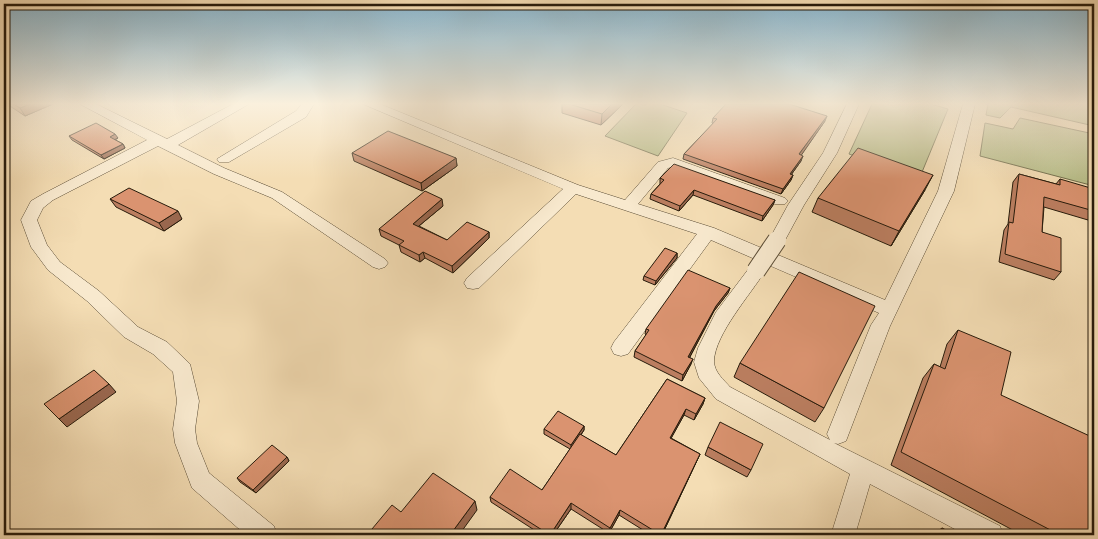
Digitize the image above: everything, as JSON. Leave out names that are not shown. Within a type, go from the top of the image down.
[{"type":"street","points":[[134,129],[219,171],[277,195],[349,245],[379,263]]},
{"type":"street","points":[[190,129],[48,197],[37,205],[29,220],[39,247],[54,266],[93,296],[131,332],[160,348],[176,361],[183,370],[188,401],[184,429],[186,444],[200,480],[265,535]]},
{"type":"street","points":[[224,159],[275,129]]},
{"type":"street","points":[[430,129],[574,188],[708,232],[890,310]]},
{"type":"street","points":[[841,129],[830,153],[796,205],[777,240],[723,317],[708,348],[704,362],[709,378],[723,392],[862,471],[990,535]]},
{"type":"street","points":[[838,434],[881,325],[890,310],[946,190],[962,129]]},
{"type":"street","points":[[630,205],[663,165],[673,162],[780,201]]},
{"type":"street","points":[[473,284],[574,188]]},
{"type":"street","points":[[622,348],[708,232]]},
{"type":"street","points":[[843,535],[862,471]]},
{"type":"green space","points":[[612,129],[676,129],[658,156],[605,136]]},
{"type":"green space","points":[[860,129],[940,129],[920,177],[849,154]]},
{"type":"green space","points":[[984,129],[1072,129],[1094,134],[1094,186],[980,156]]},
{"type":"building","points":[[83,129],[107,129],[115,134],[110,137],[123,144],[101,155],[69,136]]},
{"type":"building","points":[[707,129],[817,129],[799,154],[803,156],[790,174],[793,175],[783,189],[684,154]]},
{"type":"building","points":[[388,131],[456,158],[421,183],[352,153]]},
{"type":"building","points":[[858,148],[933,175],[899,231],[818,198]]},
{"type":"building","points":[[674,164],[775,200],[763,216],[694,190],[680,206],[651,194],[664,180],[660,178]]},
{"type":"building","points":[[1019,174],[1060,185],[1060,179],[1094,189],[1094,211],[1044,197],[1042,232],[1061,238],[1061,272],[1005,254],[1009,222],[1013,223]]},
{"type":"building","points":[[129,188],[178,211],[159,223],[110,199]]},
{"type":"building","points":[[425,191],[442,199],[413,224],[447,240],[467,222],[489,232],[452,266],[423,252],[419,255],[399,245],[404,241],[379,229]]},
{"type":"building","points":[[665,248],[677,253],[656,281],[644,276]]},
{"type":"building","points":[[688,270],[730,288],[716,306],[688,357],[693,359],[683,375],[635,351],[649,330],[646,329]]},
{"type":"building","points":[[799,272],[875,306],[824,408],[740,363]]},
{"type":"building","points":[[958,330],[1011,352],[1001,395],[1094,438],[1094,535],[1060,535],[901,452],[934,364],[945,369]]},
{"type":"building","points":[[94,370],[109,384],[59,419],[44,404]]},
{"type":"building","points":[[667,379],[705,398],[696,414],[686,409],[670,438],[700,454],[661,535],[620,510],[610,528],[571,503],[550,535],[490,497],[510,469],[542,490],[580,434],[616,455]]},
{"type":"building","points":[[558,411],[584,426],[571,445],[544,429]]},
{"type":"building","points":[[720,422],[763,444],[751,470],[708,447]]},
{"type":"building","points":[[272,445],[287,457],[253,490],[237,478]]},
{"type":"building","points":[[433,473],[475,501],[450,535],[367,535],[392,505],[401,512]]},
{"type":"building","points":[[942,528],[955,535],[939,535]]}]
